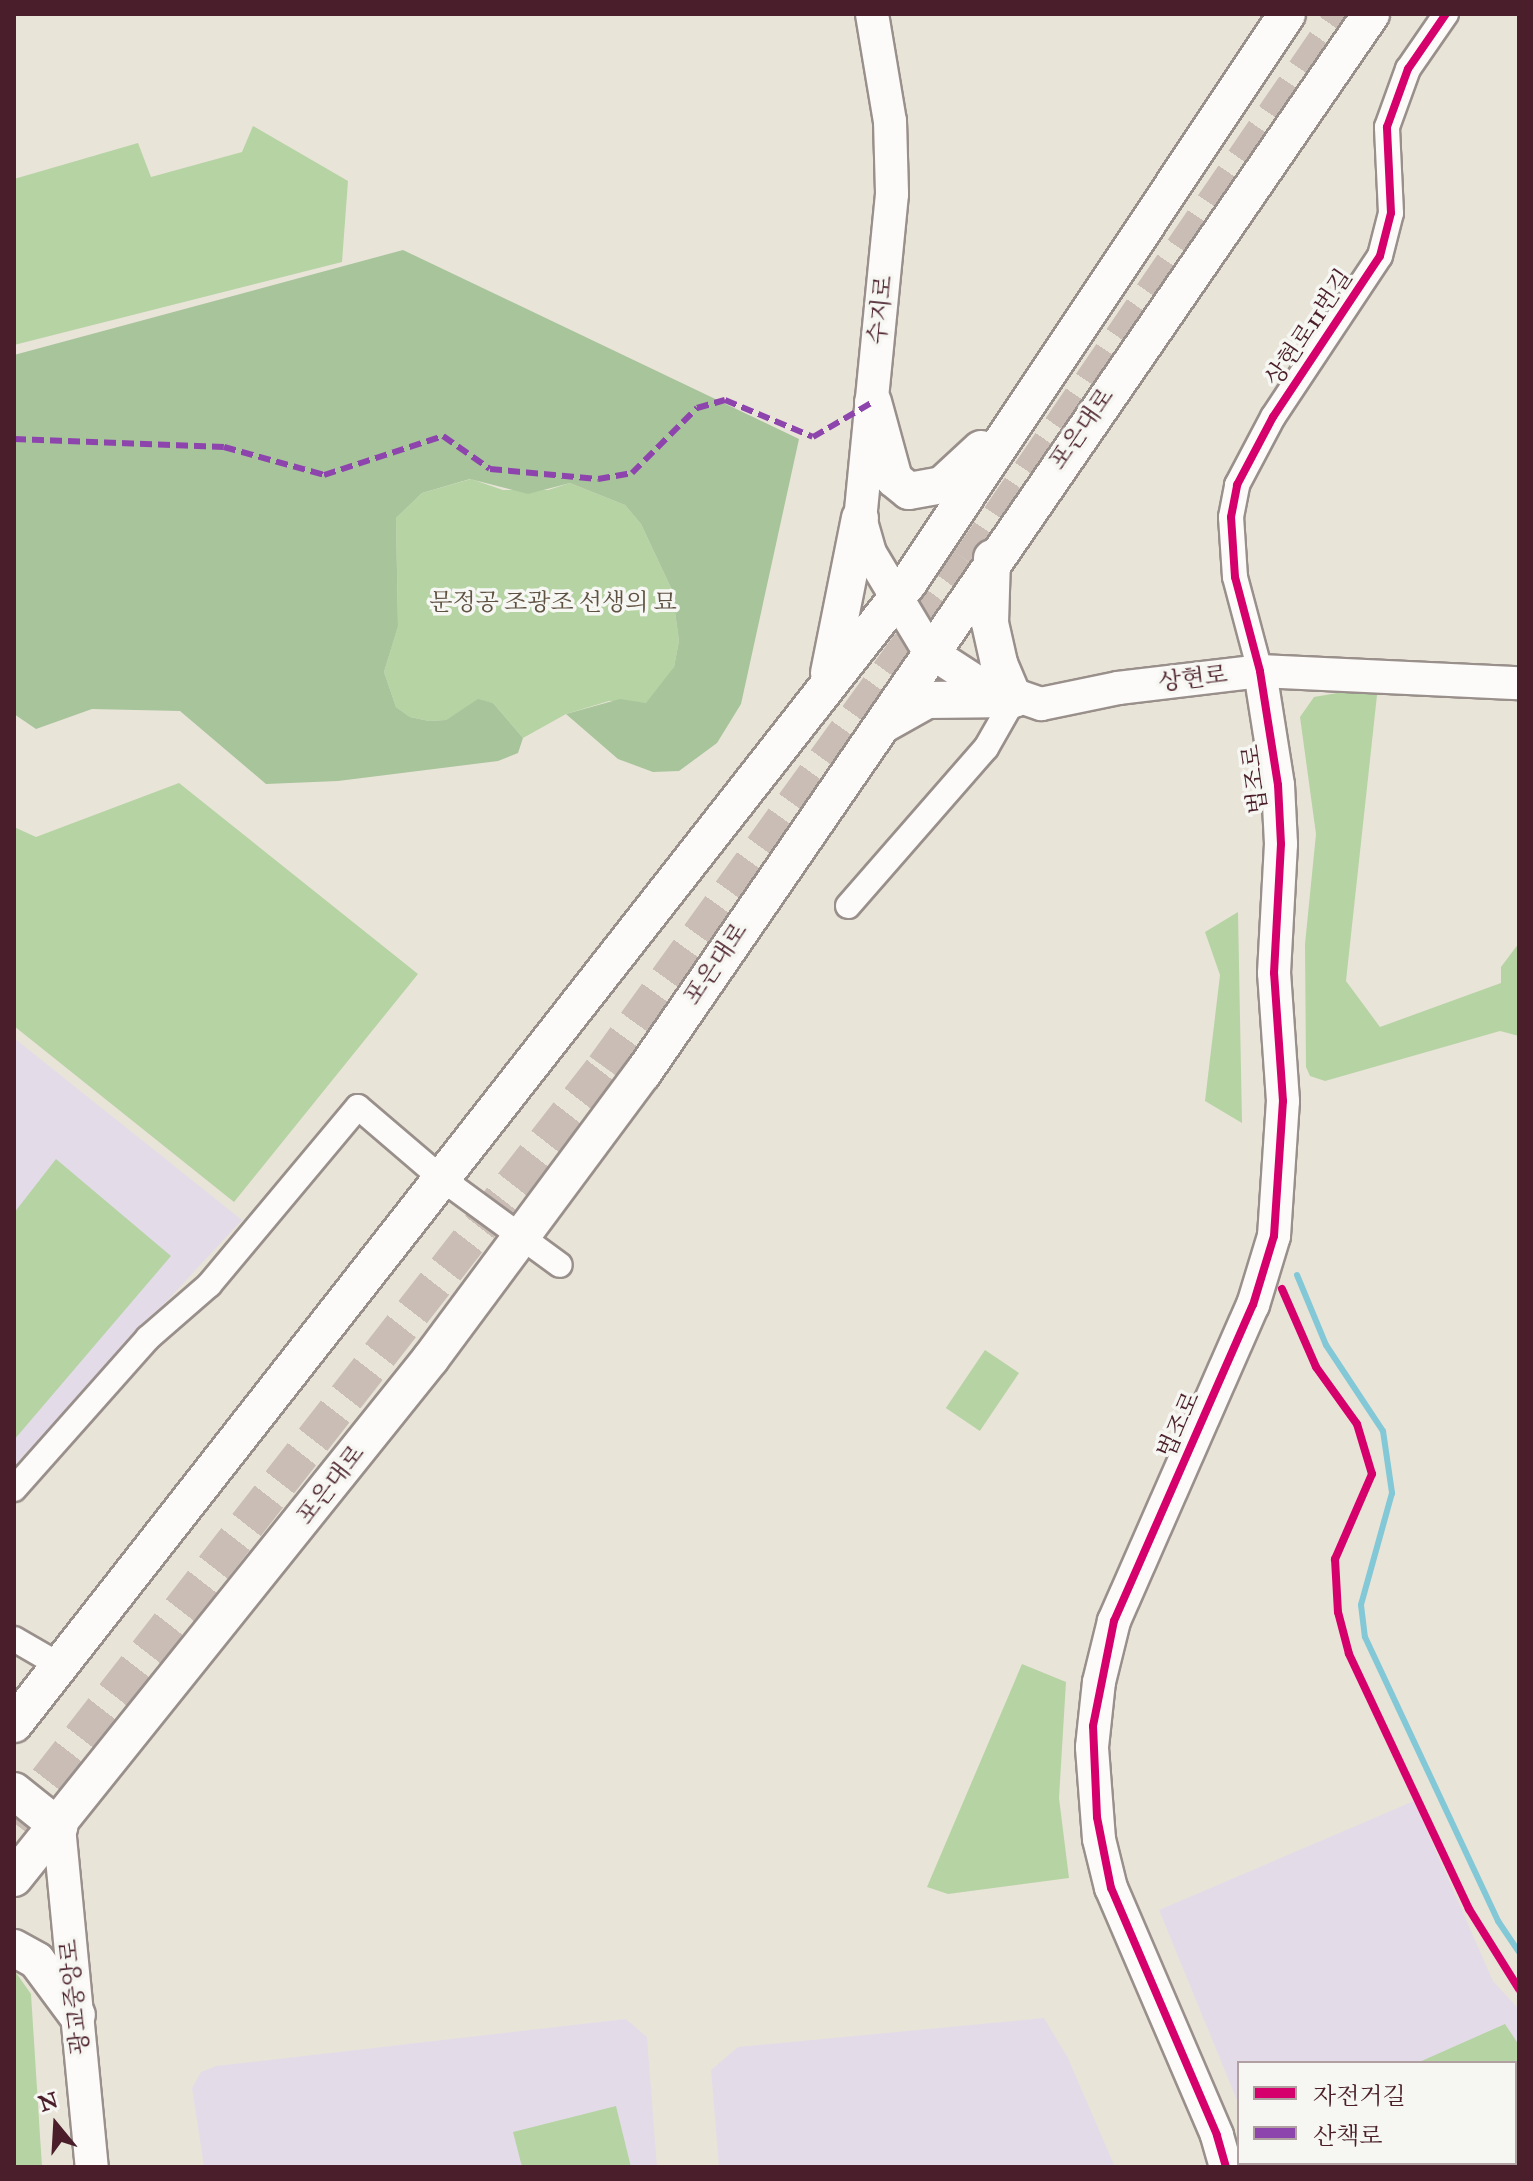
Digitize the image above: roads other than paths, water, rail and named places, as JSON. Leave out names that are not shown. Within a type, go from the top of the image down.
[{"type":"main road","points":[[14,1724],[894,599],[1287,14]]},
{"type":"main road","name":"포은대로","points":[[14,1878],[59,1827],[522,1237],[643,1073],[992,558],[1371,14]]},
{"type":"main road","points":[[873,402],[894,479],[909,491],[942,485],[1016,421]]},
{"type":"main road","points":[[825,686],[860,518]]},
{"type":"main road","points":[[879,727],[927,700],[1014,699],[999,663],[990,623],[992,558]]},
{"type":"main road","points":[[14,1791],[59,1827]]},
{"type":"main road","points":[[14,1948],[37,1961],[77,2015]]},
{"type":"street","name":"수지로","points":[[872,14],[890,121],[892,194],[860,518],[870,553],[894,599],[929,651]]},
{"type":"street","name":"상현로11번길","points":[[1260,671],[1235,577],[1231,517],[1237,485],[1273,417],[1380,256],[1391,213],[1386,143],[1390,116],[1408,69],[1446,14]]},
{"type":"street","name":"상현로","points":[[929,651],[977,682],[1014,699],[1041,704],[1118,688],[1260,671],[1519,683]]},
{"type":"street","name":"법조로","points":[[1226,2167],[1217,2135],[1111,1888],[1099,1839],[1092,1747],[1099,1682],[1114,1621],[1253,1305],[1274,1236],[1283,1101],[1274,973],[1281,844],[1260,671]]},
{"type":"street","points":[[848,906],[986,748],[1014,699]]},
{"type":"street","points":[[14,1489],[148,1338],[209,1285],[358,1107],[441,1178],[560,1265]]},
{"type":"street","points":[[14,1639],[59,1665]]},
{"type":"street","name":"광교중앙로","points":[[59,1827],[92,2167]]},
{"type":"waterway","points":[[1297,1275],[1326,1345],[1383,1431],[1392,1493],[1361,1605],[1365,1637],[1498,1921],[1519,1952]]},
{"type":"tunnel","points":[[14,1823],[604,1067],[969,562],[1344,14]]},
{"type":"park label","name":"문정공 조광조 선생의 묘","points":[[553,603]]}]
